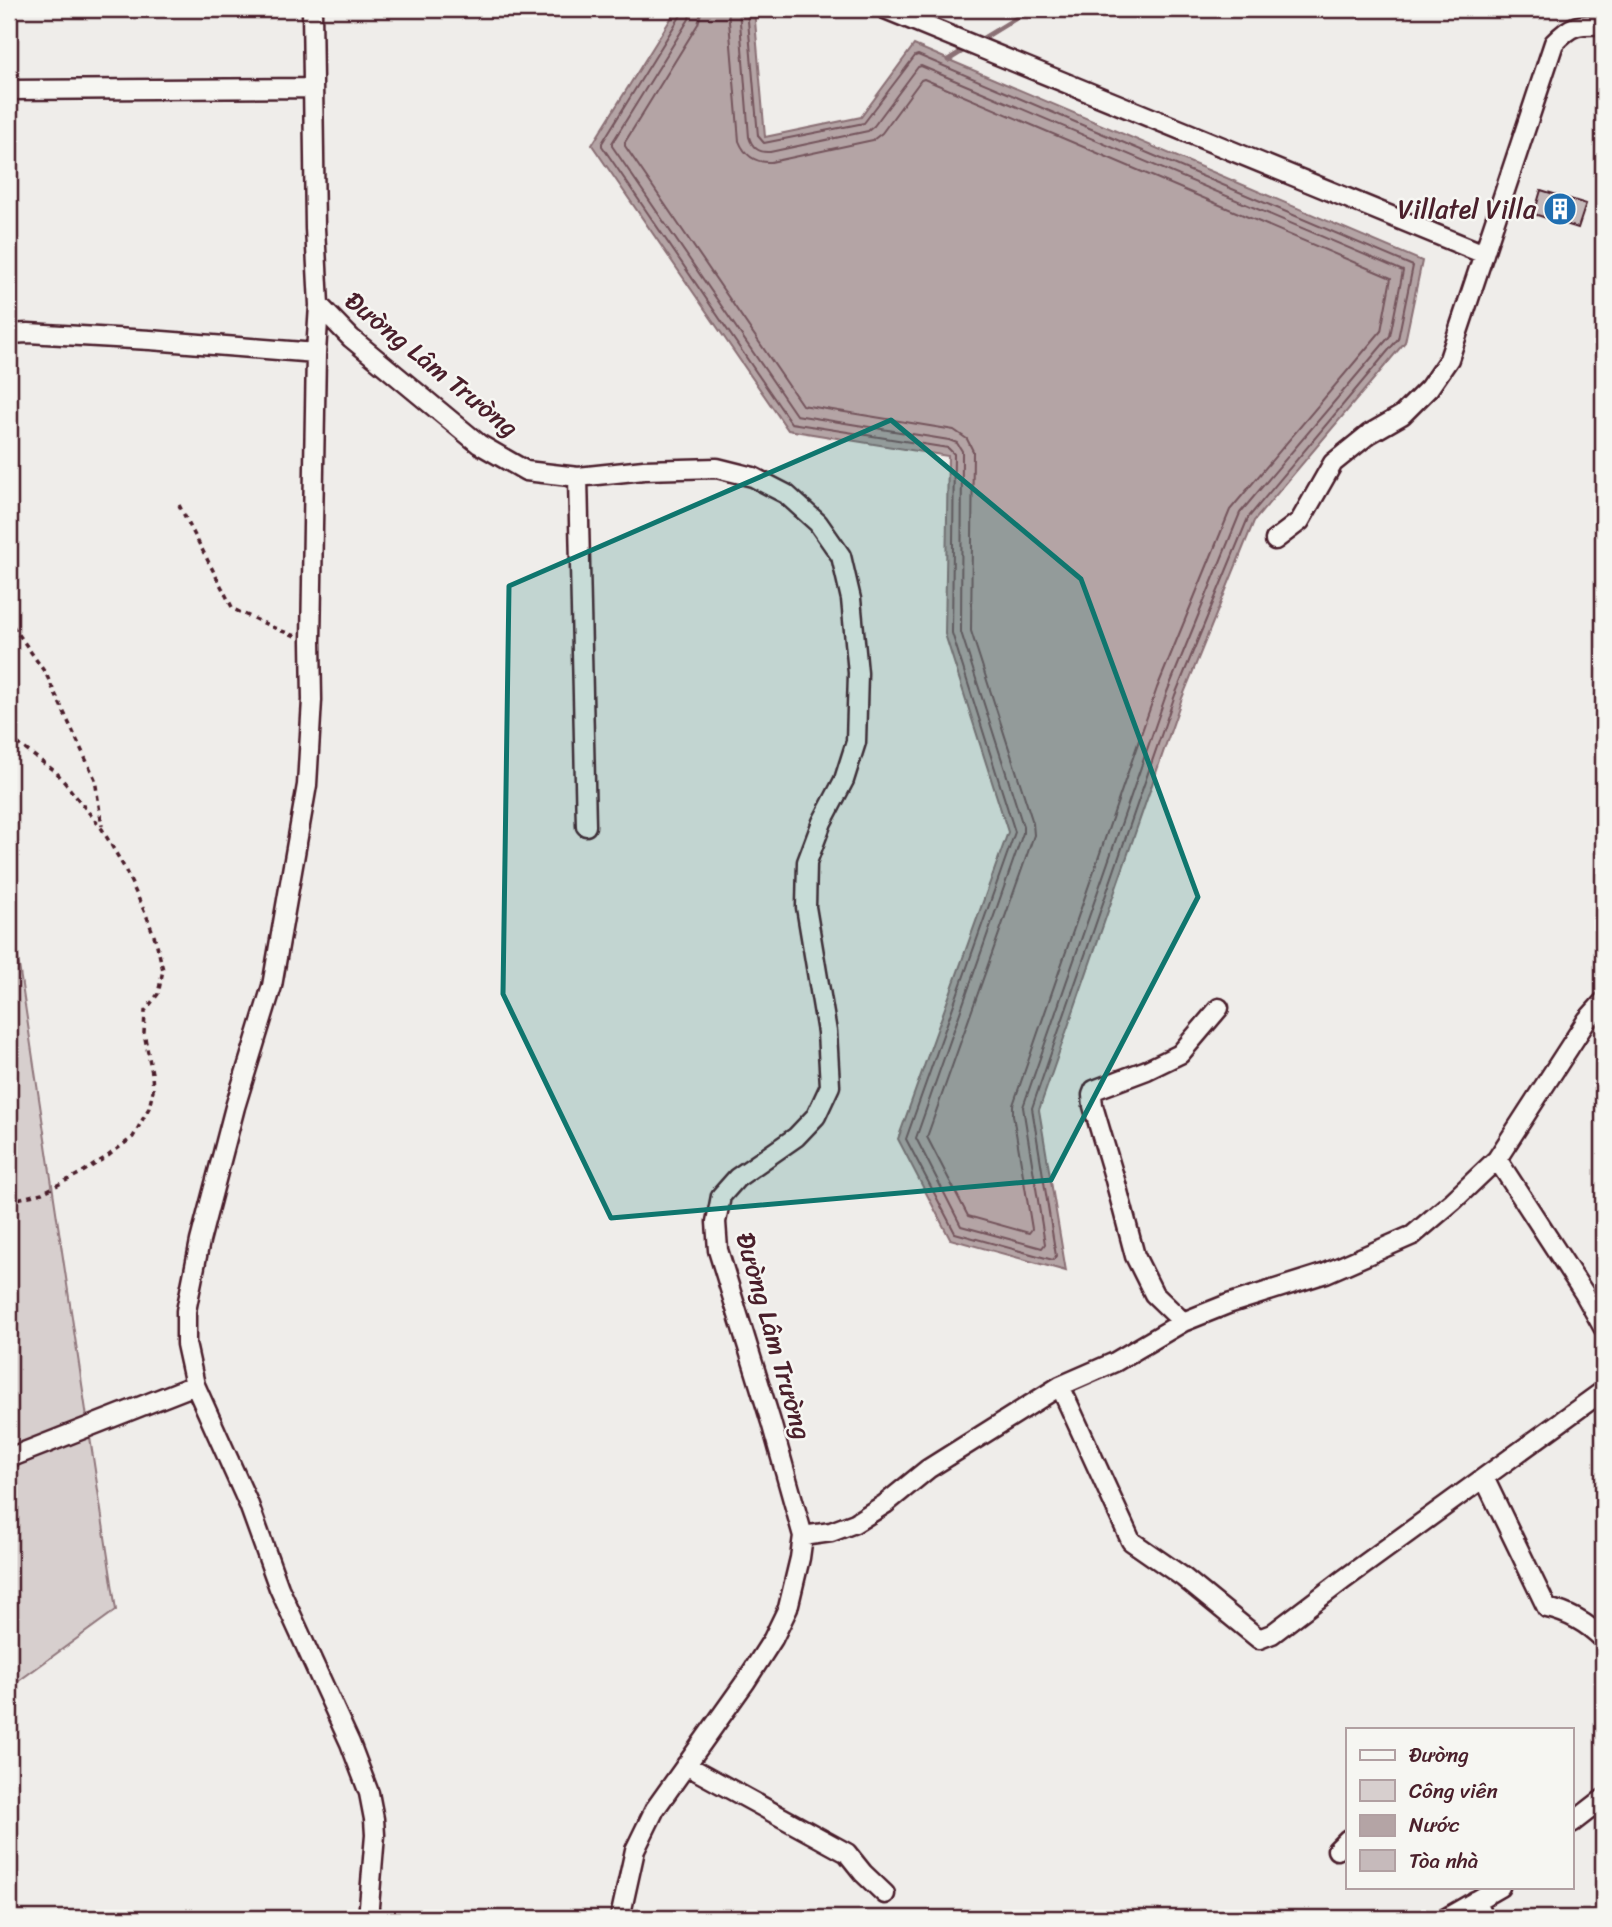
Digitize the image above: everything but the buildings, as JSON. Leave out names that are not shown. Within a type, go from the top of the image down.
[{"type":"street","name":"Đường Lâm Trường","points":[[312,9],[315,228],[319,305],[351,338],[480,444],[526,471],[578,477],[645,470],[717,468],[753,477],[786,494],[818,523],[841,556],[851,598],[858,673],[856,742],[844,780],[822,822],[807,862],[806,907],[827,1032],[830,1086],[816,1116],[796,1137],[737,1178],[721,1196],[716,1222],[718,1250],[803,1536],[800,1558],[788,1608],[773,1640],[655,1809],[635,1850],[620,1918]]},
{"type":"street","points":[[886,9],[1484,254]]},
{"type":"street","points":[[1275,540],[1300,521],[1333,463],[1369,434],[1402,415],[1429,388],[1449,359],[1554,43],[1583,16],[1603,26]]},
{"type":"street","points":[[9,90],[313,88]]},
{"type":"street","points":[[319,305],[316,353],[312,700],[307,785],[272,986],[235,1107],[200,1241],[186,1311],[186,1344],[195,1385],[249,1505],[279,1588],[350,1743],[369,1793],[375,1835],[368,1918]]},
{"type":"street","points":[[9,334],[150,340],[316,353]]},
{"type":"street","points":[[578,477],[586,826]]},
{"type":"street","points":[[803,1536],[831,1532],[855,1523],[885,1504],[928,1469],[1060,1385],[1115,1362],[1183,1322],[1228,1304],[1326,1273],[1413,1235],[1497,1159],[1587,1020],[1603,1002]]},
{"type":"street","points":[[1183,1322],[1154,1294],[1135,1256],[1093,1106],[1092,1094],[1094,1090],[1180,1054],[1219,1008]]},
{"type":"street","points":[[1497,1159],[1603,1327]]},
{"type":"street","points":[[9,1458],[195,1385]]},
{"type":"street","points":[[1060,1385],[1131,1541],[1183,1577],[1259,1639],[1272,1634],[1603,1391]]},
{"type":"street","points":[[1485,1477],[1547,1608],[1564,1612],[1594,1630],[1603,1639]]},
{"type":"street","points":[[686,1765],[847,1853],[885,1894]]},
{"type":"street","points":[[1574,1821],[1603,1799]]},
{"type":"street","points":[[1446,1918],[1496,1888]]},
{"type":"street","points":[[1475,1901],[1484,1918]]},
{"type":"path","points":[[179,505],[233,609],[311,641]]},
{"type":"path","points":[[13,626],[46,674],[95,779],[102,829]]},
{"type":"path","points":[[9,737],[57,773],[102,829],[124,867],[147,917],[163,970],[158,994],[145,1011],[144,1033],[153,1091],[149,1108],[132,1137],[81,1173],[42,1193],[9,1201]]},
{"type":"highlighted area","points":[[891,420],[1081,579],[1198,897],[1051,1180],[611,1218],[503,994],[509,586]]},
{"type":"green space","points":[[9,899],[116,1610],[9,1688]]},
{"type":"water","points":[[677,9],[754,9],[765,137],[861,117],[914,45],[1422,261],[1405,342],[1254,521],[1182,698],[1039,1110],[1066,1271],[950,1239],[898,1139],[1008,832],[945,634],[948,456],[788,430],[592,145]]},
{"type":"waterway","points":[[977,42],[1031,9]]},
{"type":"waterway","points":[[948,60],[969,47]]},
{"type":"place","name":"Villatel Villa","points":[[1560,209]]}]
